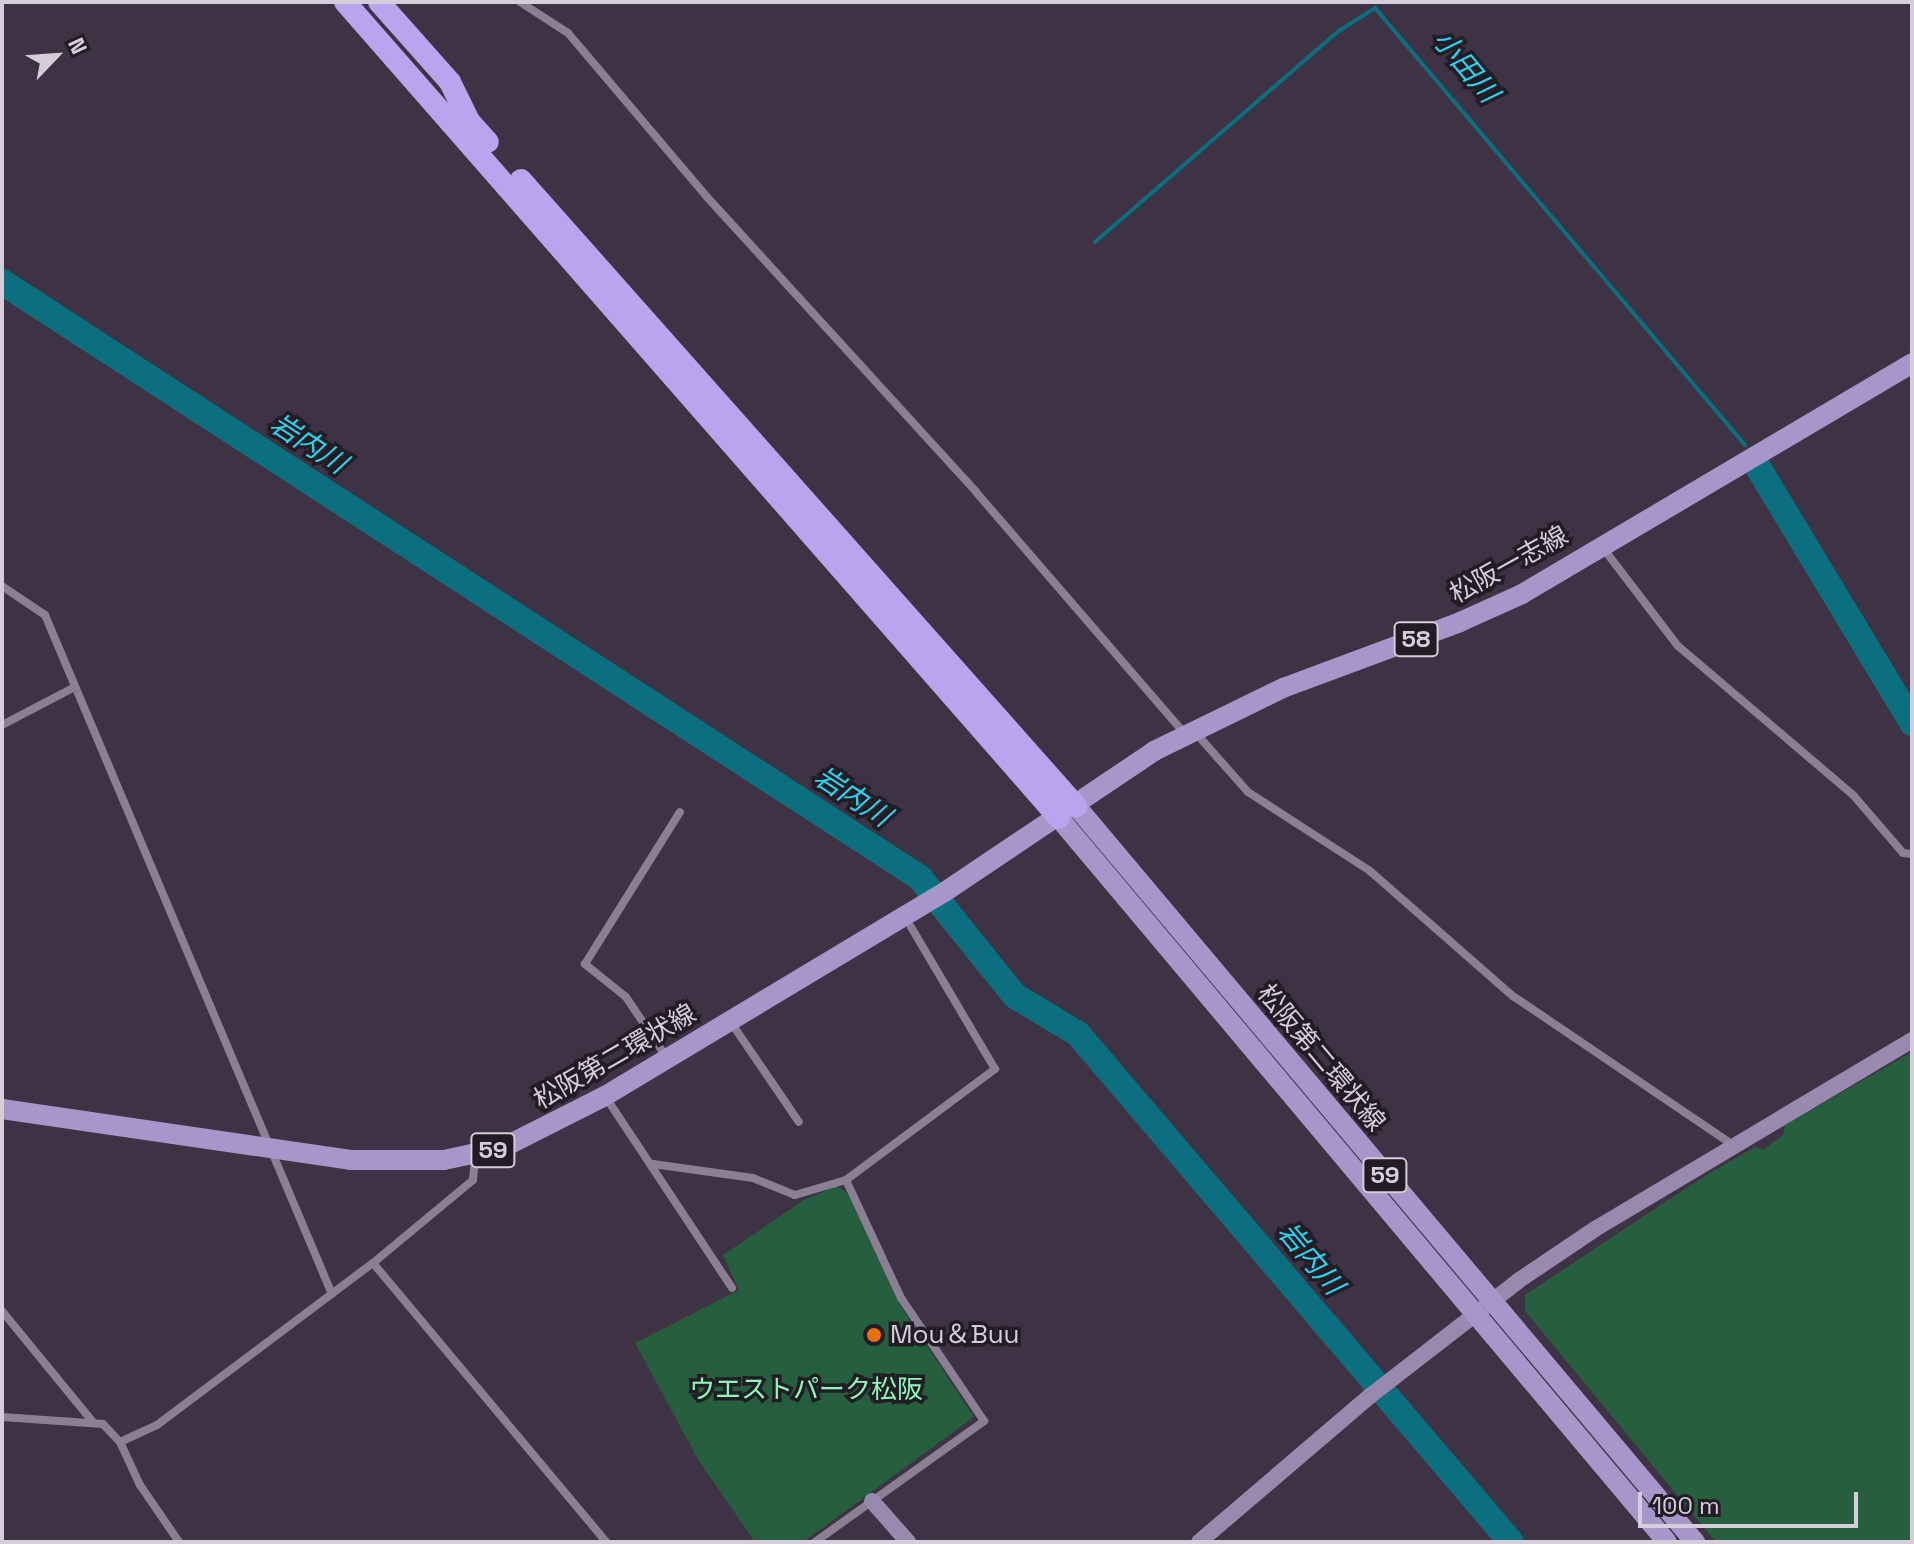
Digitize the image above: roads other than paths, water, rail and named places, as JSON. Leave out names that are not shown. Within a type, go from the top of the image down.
[{"type":"highway","points":[[345,2],[1067,812]]},
{"type":"highway","points":[[379,2],[450,82],[469,121],[1067,812]]},
{"type":"main road","name":"松阪一志線","points":[[1067,812],[1190,732],[1283,688],[1460,622],[1522,594],[1600,543],[1912,363]]},
{"type":"main road","name":"松阪第二環状線","points":[[2,1109],[378,1162],[475,1155],[504,1147],[605,1096],[946,891],[1067,812],[1483,1306],[1695,1542]]},
{"type":"main road","name":"松阪第二環状線","points":[[1483,1306],[1667,1542]]},
{"type":"street","points":[[520,2],[568,33],[668,153],[1190,732],[1248,792],[1370,871],[1513,996],[1733,1145]]},
{"type":"street","points":[[1600,543],[1630,590],[1678,646],[1854,796],[1903,853],[1912,854]]},
{"type":"street","points":[[2,586],[45,615],[73,688],[332,1294]]},
{"type":"street","points":[[2,725],[73,688]]},
{"type":"street","points":[[667,1058],[626,997],[585,964],[680,812]]},
{"type":"street","points":[[653,1164],[735,1174],[795,1195],[846,1180],[995,1069],[911,927]]},
{"type":"street","points":[[730,1020],[799,1122]]},
{"type":"street","points":[[1199,1542],[1370,1396],[1483,1306],[1595,1229],[1912,1040]]},
{"type":"street","points":[[605,1096],[653,1164],[732,1288]]},
{"type":"street","points":[[120,1442],[157,1425],[373,1263],[473,1180],[475,1155]]},
{"type":"street","points":[[815,1542],[984,1421],[901,1298],[846,1180]]},
{"type":"street","points":[[373,1263],[606,1542]]},
{"type":"street","points":[[2,1311],[92,1421]]},
{"type":"street","points":[[2,1417],[103,1424],[120,1442],[140,1485],[179,1542]]},
{"type":"street","points":[[872,1501],[908,1542]]},
{"type":"waterway","name":"小田川","points":[[1095,242],[1339,31],[1375,8],[1745,445]]},
{"type":"waterway","name":"岩内川","points":[[2,282],[920,878],[1015,996],[1078,1034],[1511,1542]]},
{"type":"waterway","name":"小田川","points":[[1759,469],[1912,723]]},
{"type":"place","name":"Mou＆Buu","points":[[874,1335]]},
{"type":"park label","name":"ウエストパーク松阪","points":[[806,1390]]}]
